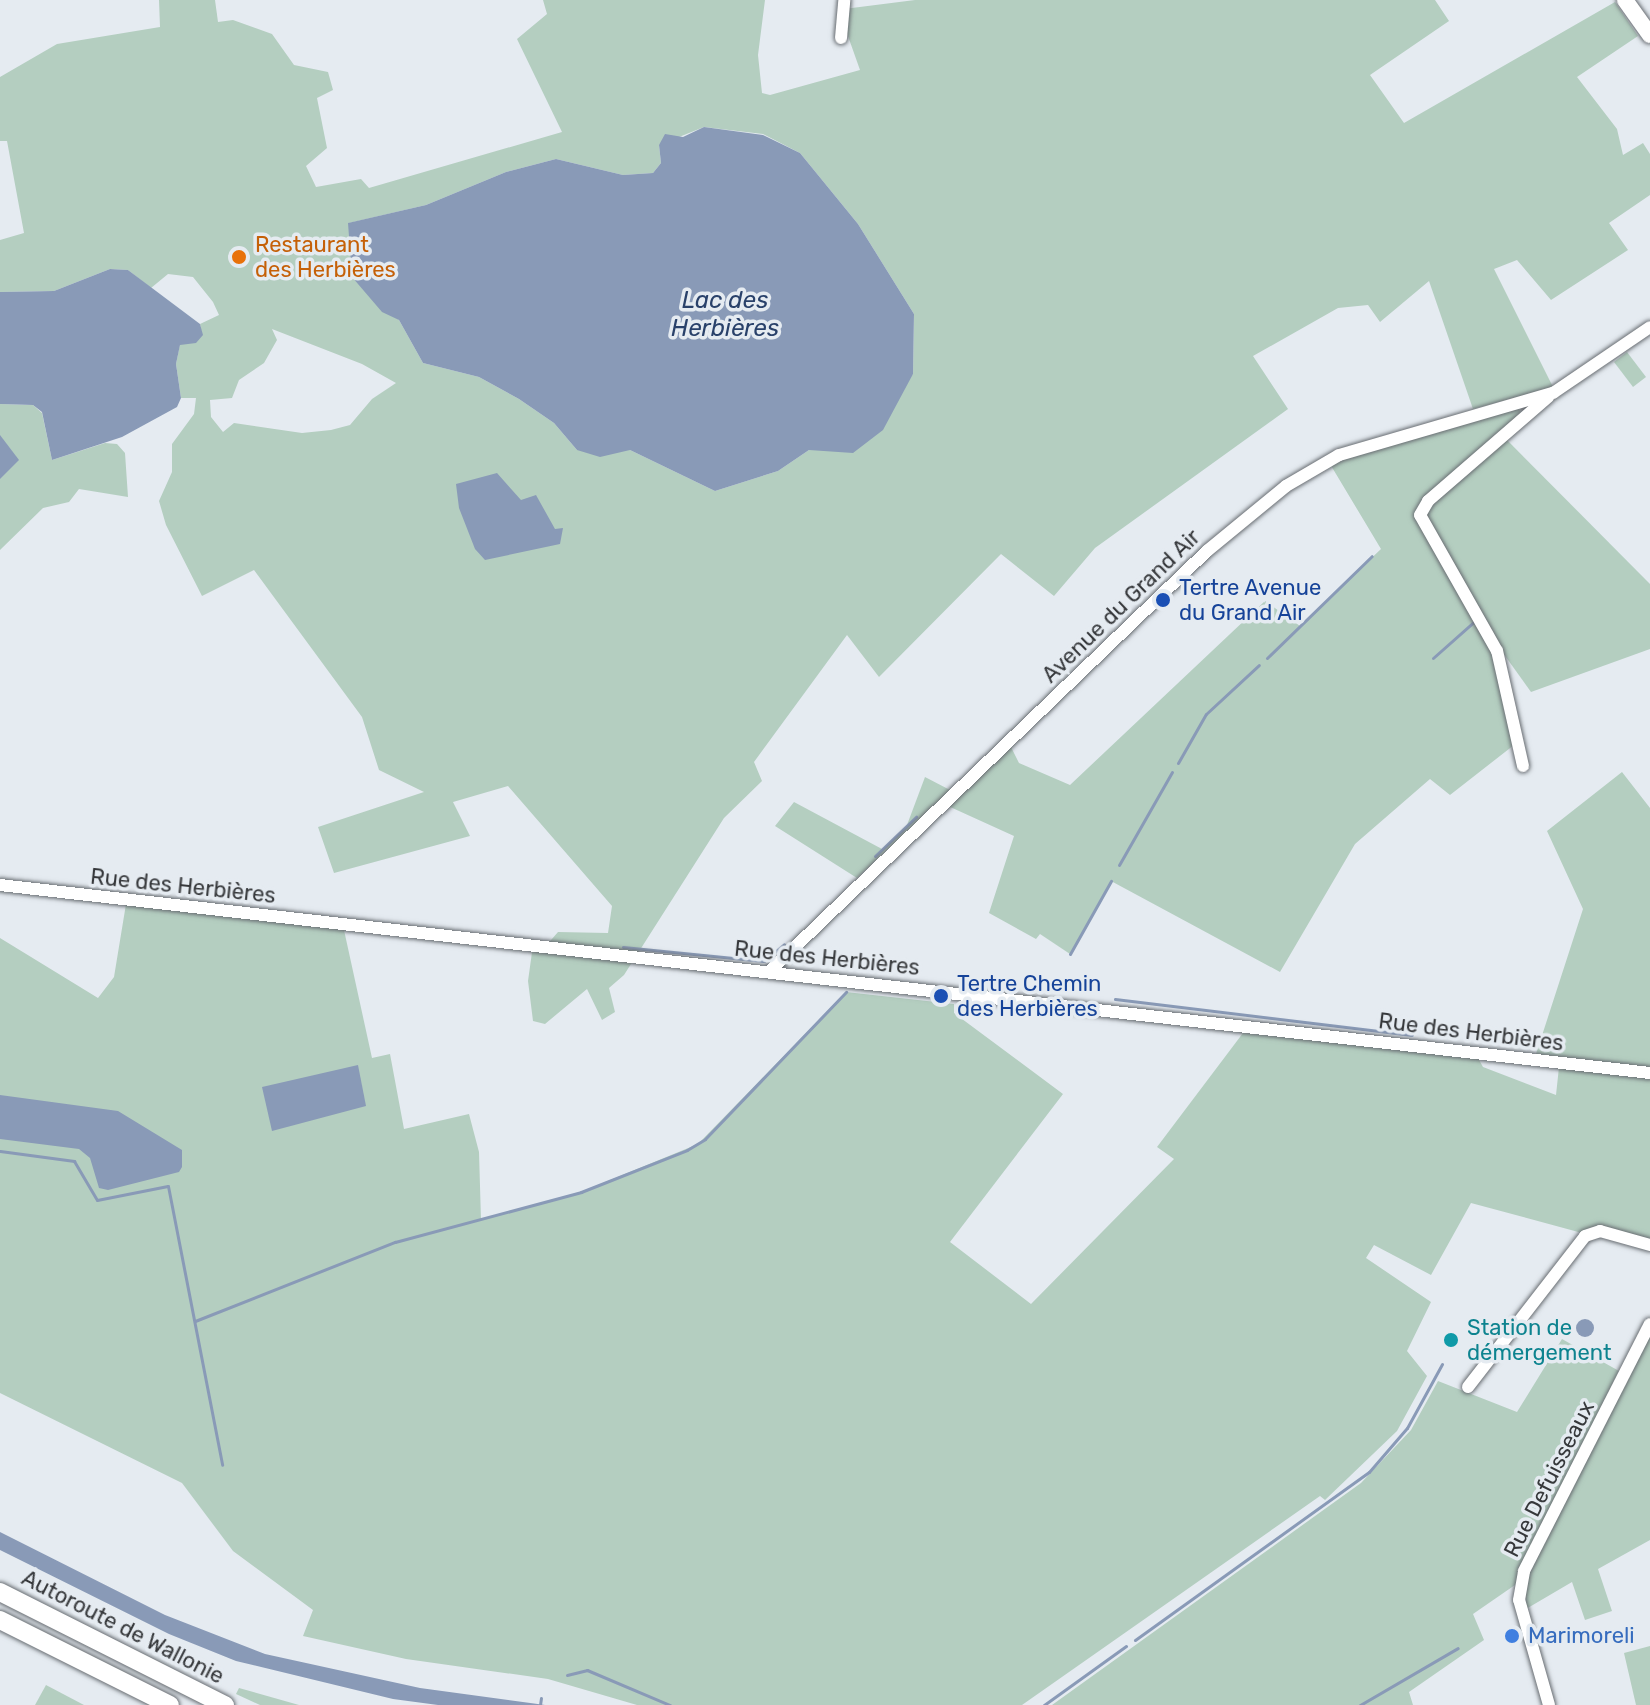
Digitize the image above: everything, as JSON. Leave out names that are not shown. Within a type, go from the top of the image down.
[{"type":"highway","name":"Autoroute de Wallonie","points":[[0,1592],[225,1705]]},
{"type":"highway","points":[[0,1620],[170,1705]]},
{"type":"main road","points":[[1625,0],[1650,35]]},
{"type":"street","points":[[841,38],[844,0]]},
{"type":"street","name":"Avenue du Grand Air","points":[[769,972],[1207,551],[1286,486],[1339,455],[1553,393],[1650,327]]},
{"type":"street","points":[[1523,766],[1497,651],[1420,515],[1428,501],[1553,393]]},
{"type":"street","name":"Rue des Herbières","points":[[0,885],[1650,1073]]},
{"type":"street","points":[[1468,1387],[1589,1232],[1612,1232],[1650,1245]]},
{"type":"street","name":"Rue Defuisseaux","points":[[1549,1705],[1519,1600],[1524,1571],[1650,1324]]},
{"type":"green space","points":[[159,0],[215,0],[218,22],[233,20],[272,34],[294,65],[328,72],[333,90],[317,98],[327,148],[306,166],[316,187],[361,179],[369,188],[562,132],[517,39],[547,14],[543,0],[765,0],[758,55],[762,93],[770,95],[860,70],[843,22],[844,9],[915,0],[1435,0],[1449,21],[1370,75],[1404,123],[1615,2],[1638,36],[1577,77],[1617,129],[1623,155],[1643,143],[1650,154],[1650,195],[1609,223],[1628,250],[1551,300],[1517,260],[1494,269],[1553,387],[1473,409],[1429,281],[1380,322],[1368,305],[1338,308],[1253,356],[1288,409],[1095,548],[1054,596],[1001,554],[879,677],[847,635],[754,762],[762,781],[724,818],[624,975],[609,988],[615,1012],[602,1020],[587,989],[545,1024],[533,1021],[528,981],[533,945],[545,947],[558,932],[608,933],[612,906],[508,786],[453,802],[470,836],[334,873],[318,827],[424,792],[379,770],[362,717],[254,570],[202,596],[166,525],[159,501],[172,472],[172,444],[194,414],[196,398],[181,398],[176,364],[180,344],[202,335],[200,324],[219,315],[213,302],[193,277],[168,274],[151,288],[128,270],[110,269],[54,291],[0,292],[0,240],[24,233],[7,141],[0,141],[0,77],[57,44],[160,27]],"holes":[[[704,127],[763,134],[800,153],[858,224],[914,314],[913,374],[827,448],[809,450],[778,471],[715,491],[630,450],[577,450],[554,423],[519,399],[479,377],[423,363],[399,320],[352,277],[349,223],[426,205],[506,172],[556,159],[623,175],[653,173],[661,163],[659,145]],[[272,329],[362,364],[396,383],[372,399],[350,425],[302,433],[234,423],[223,432],[211,417],[210,400],[232,398],[239,380],[264,363],[277,340]]]},
{"type":"green space","points":[[1627,352],[1646,377],[1633,387],[1614,362]]},
{"type":"green space","points":[[0,404],[33,405],[42,413],[52,460],[105,443],[117,444],[125,453],[128,497],[79,489],[69,502],[43,508],[0,550]]},
{"type":"green space","points":[[1518,407],[1522,415],[1429,497],[1418,522],[1491,648],[1514,745],[1450,795],[1430,779],[1355,844],[1280,972],[1111,881],[1070,954],[1040,934],[1036,939],[989,913],[1014,836],[948,806],[1011,747],[1019,763],[1070,785],[1265,601],[1300,626],[1381,549],[1330,464]]},
{"type":"green space","points":[[1506,439],[1650,584],[1650,649],[1531,692],[1493,639],[1424,511]]},
{"type":"green space","points":[[1622,772],[1650,808],[1650,1067],[1536,1054],[1583,909],[1547,831]]},
{"type":"green space","points":[[925,777],[950,790],[857,878],[775,826],[794,802],[882,849],[907,825]]},
{"type":"green space","points":[[126,904],[344,930],[372,1058],[390,1054],[404,1129],[469,1114],[479,1152],[481,1220],[581,1192],[698,1144],[846,992],[954,1004],[954,1013],[1063,1094],[950,1242],[1031,1304],[1174,1159],[1157,1147],[1243,1033],[1478,1058],[1483,1067],[1556,1095],[1559,1067],[1650,1078],[1650,1241],[1592,1227],[1582,1233],[1471,1203],[1431,1275],[1374,1245],[1366,1258],[1431,1302],[1407,1351],[1427,1376],[1397,1431],[1325,1500],[1320,1496],[1022,1705],[637,1705],[548,1679],[406,1659],[303,1636],[313,1610],[233,1551],[182,1483],[0,1393],[0,938],[98,998],[114,977]]},
{"type":"green space","points":[[1650,1332],[1650,1540],[1598,1569],[1612,1611],[1585,1620],[1572,1582],[1526,1609],[1526,1579]]},
{"type":"green space","points":[[1562,1339],[1619,1371],[1515,1585],[1473,1614],[1484,1640],[1409,1692],[1413,1705],[1052,1705],[1361,1483],[1411,1430],[1438,1381],[1517,1412]]},
{"type":"green space","points":[[1650,1646],[1650,1705],[1636,1705],[1624,1653]]},
{"type":"green space","points":[[46,1685],[84,1705],[35,1705]]},
{"type":"green space","points":[[239,1688],[299,1705],[260,1705],[236,1694]]},
{"type":"water","name":"Lac des Herbières","points":[[704,127],[763,135],[800,153],[858,224],[914,314],[913,374],[883,430],[853,453],[809,450],[778,471],[715,491],[630,450],[600,457],[577,450],[554,423],[519,399],[479,377],[423,363],[399,320],[382,312],[352,277],[348,223],[426,205],[506,172],[556,159],[623,175],[653,173],[661,163],[659,145],[665,134],[683,137]]},
{"type":"water","points":[[110,269],[128,270],[200,324],[203,335],[196,343],[180,345],[176,364],[181,398],[177,407],[122,437],[52,460],[42,412],[33,405],[0,404],[0,292],[54,291]]},
{"type":"water","points":[[0,435],[19,460],[0,479]]},
{"type":"water","points":[[497,473],[521,500],[536,495],[555,529],[563,528],[560,544],[485,560],[475,549],[459,508],[456,484]]},
{"type":"water","points":[[358,1065],[366,1106],[272,1131],[262,1087]]},
{"type":"water","points":[[0,1095],[118,1111],[182,1150],[182,1167],[179,1172],[108,1190],[99,1188],[90,1158],[79,1149],[0,1139]]},
{"type":"water","points":[[1581,1319],[1589,1319],[1594,1328],[1592,1335],[1581,1337],[1576,1332],[1576,1324]]},
{"type":"water","points":[[0,1532],[165,1615],[265,1654],[420,1688],[545,1705],[438,1705],[393,1699],[236,1661],[169,1634],[0,1550]]},
{"type":"waterway","points":[[1267,658],[1372,556]]},
{"type":"waterway","points":[[1433,658],[1477,619]]},
{"type":"waterway","points":[[1178,763],[1206,714],[1259,665]]},
{"type":"waterway","points":[[1119,865],[1172,772]]},
{"type":"waterway","points":[[875,856],[916,817]]},
{"type":"waterway","points":[[1070,954],[1111,881]]},
{"type":"waterway","points":[[623,947],[764,961],[784,944]]},
{"type":"waterway","points":[[195,1321],[395,1242],[581,1192],[687,1150],[705,1139],[846,992]]},
{"type":"waterway","points":[[1115,999],[1412,1035]]},
{"type":"waterway","points":[[0,1151],[74,1161],[97,1200],[168,1186],[222,1465]]},
{"type":"waterway","points":[[1135,1640],[1369,1472],[1407,1428],[1442,1364]]},
{"type":"waterway","points":[[1044,1705],[1126,1646]]},
{"type":"waterway","points":[[1360,1705],[1458,1648]]},
{"type":"waterway","points":[[567,1675],[587,1670],[670,1705]]},
{"type":"waterway","points":[[540,1705],[541,1698]]},
{"type":"place","name":"Restaurant des Herbières","points":[[239,257]]},
{"type":"place","name":"Tertre Avenue du Grand Air","points":[[1163,600]]},
{"type":"place","name":"Tertre Chemin des Herbières","points":[[941,996]]},
{"type":"place","name":"Station de démergement","points":[[1451,1340]]},
{"type":"place","name":"Marimoreli","points":[[1512,1636]]}]
